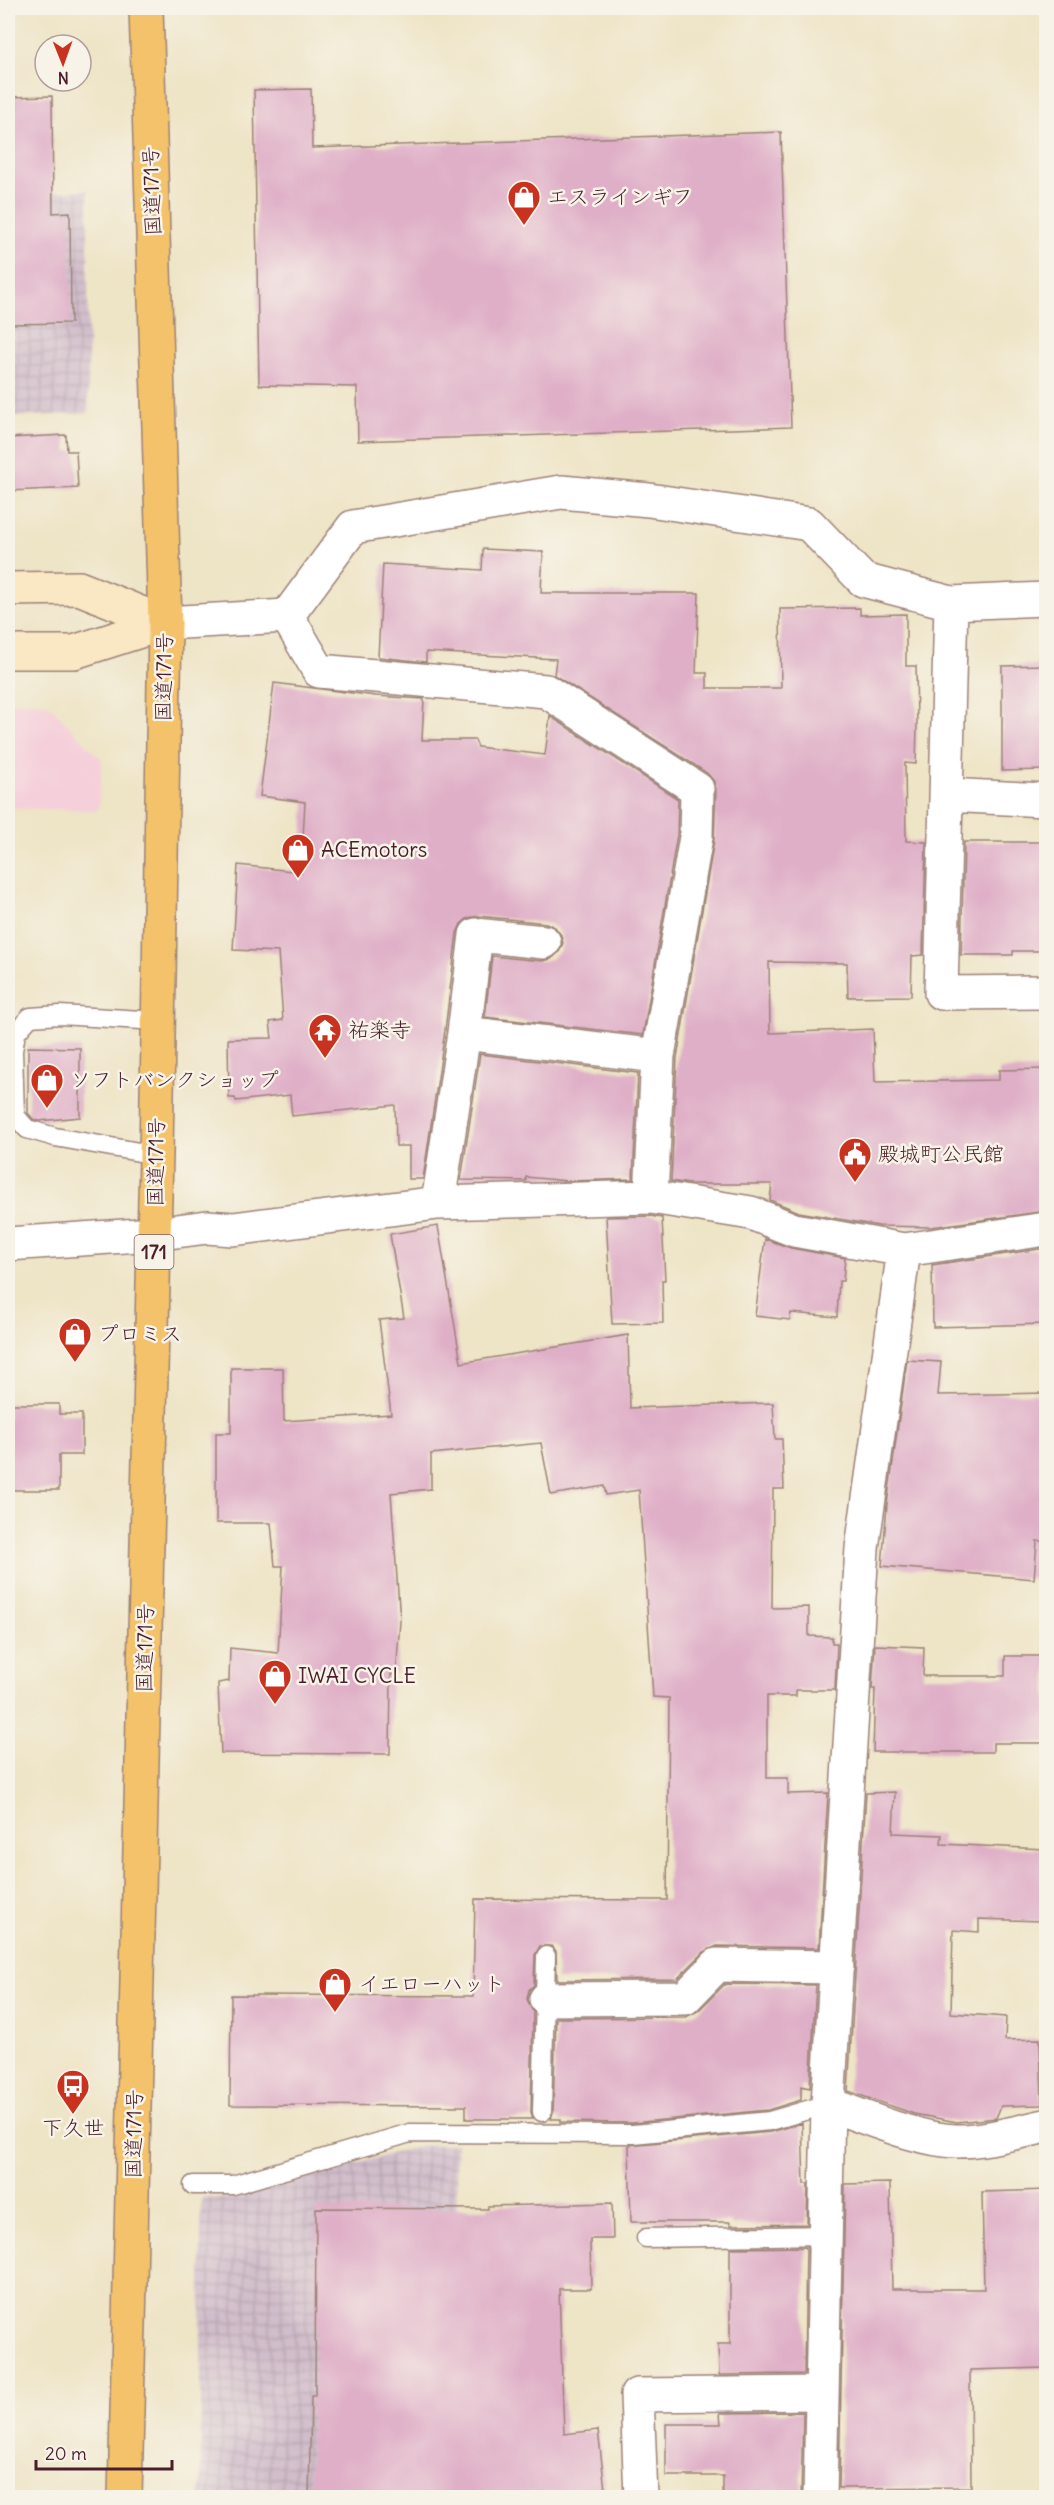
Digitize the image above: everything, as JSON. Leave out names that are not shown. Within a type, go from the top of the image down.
[{"type":"highway","name":"国道171号","points":[[125,2498],[156,1155],[165,623],[146,8]]},
{"type":"street","points":[[287,616],[353,527],[561,492],[649,500],[809,524],[863,580],[951,603],[1047,599]]},
{"type":"street","points":[[8,589],[79,588],[165,623]]},
{"type":"street","points":[[951,603],[941,993],[1047,992]]},
{"type":"street","points":[[8,652],[74,652],[165,623],[287,616]]},
{"type":"street","points":[[287,616],[319,671],[546,691],[697,789],[696,837],[658,1056],[651,1197]]},
{"type":"street","points":[[946,795],[1047,800]]},
{"type":"street","points":[[438,1203],[464,1033],[476,935],[544,942]]},
{"type":"street","points":[[464,1033],[658,1056]]},
{"type":"street","points":[[8,1244],[154,1234],[207,1227],[233,1229],[438,1203],[651,1197],[751,1213],[794,1230],[904,1250],[1047,1229]]},
{"type":"street","points":[[820,2498],[828,2104],[862,1548],[904,1250]]},
{"type":"street","points":[[546,1999],[685,1998],[717,1965],[837,1967]]},
{"type":"street","points":[[828,2104],[931,2138],[955,2141],[978,2140],[1047,2126]]},
{"type":"street","points":[[641,2498],[637,2395],[822,2393]]},
{"type":"lane","points":[[156,1155],[27,1130],[15,1114],[12,1069],[16,1033],[30,1017],[60,1015],[158,1020]]},
{"type":"lane","points":[[542,2112],[546,1956]]},
{"type":"lane","points":[[193,2185],[233,2185],[410,2133],[633,2134],[770,2121],[828,2104]]},
{"type":"lane","points":[[646,2238],[825,2235]]},
{"type":"shaded area","points":[[88,190],[88,413],[8,417],[8,196]]},
{"type":"shaded area","points":[[8,702],[47,703],[102,760],[98,810],[8,808]]},
{"type":"shaded area","points":[[456,2144],[459,2497],[201,2497],[201,2198],[230,2198],[420,2146]]},
{"type":"building","points":[[311,89],[312,148],[781,132],[791,427],[358,441],[357,387],[259,385],[254,90]]},
{"type":"building","points":[[52,96],[53,213],[70,212],[71,323],[8,324],[8,97]]},
{"type":"building","points":[[66,435],[67,451],[76,451],[78,488],[8,491],[8,438]]},
{"type":"building","points":[[483,549],[543,552],[541,593],[699,593],[696,673],[707,673],[707,688],[781,688],[780,609],[860,608],[860,615],[906,614],[906,666],[916,666],[917,727],[916,764],[905,763],[906,841],[926,842],[923,955],[912,956],[911,996],[848,997],[847,963],[769,962],[770,1033],[873,1029],[875,1082],[999,1080],[999,1070],[1047,1069],[1046,1211],[931,1227],[879,1226],[799,1212],[770,1200],[772,1184],[689,1184],[671,1181],[677,1058],[714,840],[716,789],[714,781],[707,773],[554,675],[556,659],[426,652],[426,662],[378,657],[383,564],[482,570]]},
{"type":"building","points":[[1047,665],[1047,770],[1002,771],[1002,666]]},
{"type":"building","points":[[274,683],[376,696],[424,699],[422,740],[475,740],[478,747],[545,755],[550,716],[678,799],[677,835],[643,1035],[485,1017],[492,956],[542,961],[551,959],[559,952],[563,943],[561,935],[555,927],[546,923],[478,916],[468,918],[461,924],[457,933],[423,1179],[409,1179],[409,1146],[396,1146],[395,1105],[292,1116],[290,1095],[236,1101],[235,1098],[229,1098],[228,1039],[272,1038],[270,1022],[283,1020],[278,952],[233,950],[238,865],[301,872],[305,802],[260,796]]},
{"type":"building","points":[[964,842],[1047,842],[1047,951],[1013,951],[1013,955],[961,955]]},
{"type":"building","points":[[28,1047],[80,1048],[80,1117],[39,1121],[33,1119],[28,1113]]},
{"type":"building","points":[[480,1054],[638,1073],[633,1179],[568,1181],[526,1177],[526,1181],[461,1180]]},
{"type":"building","points":[[606,1217],[662,1218],[665,1280],[662,1280],[663,1323],[612,1324]]},
{"type":"building","points":[[438,1226],[461,1363],[628,1335],[630,1408],[773,1403],[775,1439],[782,1439],[784,1489],[773,1489],[772,1608],[809,1607],[809,1636],[832,1637],[832,1643],[837,1643],[835,1690],[796,1690],[796,1696],[767,1696],[767,1778],[788,1778],[788,1794],[828,1793],[819,1948],[717,1946],[704,1952],[677,1979],[557,1980],[556,1951],[551,1946],[540,1946],[535,1955],[534,1985],[529,1990],[527,1999],[533,2012],[531,2112],[533,2119],[466,2119],[466,2106],[230,2105],[231,1995],[473,1996],[475,1899],[667,1900],[669,1698],[653,1697],[639,1490],[606,1495],[604,1486],[551,1495],[541,1443],[431,1454],[431,1489],[391,1493],[400,1621],[396,1674],[391,1674],[390,1754],[221,1753],[218,1683],[229,1681],[230,1648],[278,1653],[283,1566],[275,1566],[271,1523],[216,1523],[216,1433],[231,1433],[231,1368],[283,1368],[284,1421],[391,1414],[379,1320],[404,1318],[390,1234]]},
{"type":"building","points":[[765,1239],[791,1248],[845,1258],[843,1281],[839,1281],[837,1317],[791,1313],[790,1320],[755,1316]]},
{"type":"building","points":[[1046,1248],[1046,1324],[933,1327],[932,1265]]},
{"type":"building","points":[[907,1360],[941,1362],[938,1395],[1047,1393],[1047,1541],[1037,1541],[1034,1579],[882,1566],[887,1505]]},
{"type":"building","points":[[8,1404],[59,1404],[59,1414],[82,1414],[82,1455],[59,1455],[59,1490],[8,1490]]},
{"type":"building","points":[[875,1645],[924,1647],[923,1676],[1005,1676],[1005,1656],[1047,1656],[1047,1743],[993,1743],[993,1752],[873,1752],[875,1689],[872,1689]]},
{"type":"building","points":[[895,1792],[893,1833],[942,1835],[941,1844],[1044,1849],[1041,1921],[979,1919],[979,1932],[953,1930],[951,2013],[1006,2017],[1005,2040],[1040,2039],[1042,2105],[1001,2106],[996,2118],[957,2122],[914,2114],[848,2091],[866,1793]]},
{"type":"building","points":[[725,1984],[816,1985],[810,2088],[801,2086],[801,2100],[768,2110],[632,2123],[560,2122],[560,2119],[551,2119],[556,2018],[686,2017],[698,2011]]},
{"type":"building","points":[[802,2123],[804,2184],[808,2184],[807,2224],[730,2225],[730,2222],[631,2222],[629,2145],[771,2132]]},
{"type":"building","points":[[890,2183],[892,2289],[984,2289],[982,2192],[1047,2190],[1047,2368],[970,2370],[971,2487],[839,2488],[845,2184]]},
{"type":"building","points":[[612,2203],[613,2239],[590,2239],[591,2289],[559,2289],[564,2434],[598,2430],[606,2498],[309,2498],[311,2396],[315,2396],[316,2208],[488,2209],[488,2206]]},
{"type":"building","points":[[806,2247],[804,2374],[719,2375],[718,2344],[730,2344],[730,2248]]},
{"type":"building","points":[[803,2412],[801,2498],[723,2498],[723,2476],[666,2476],[666,2424],[721,2424],[720,2413]]},
{"type":"place","name":"エスラインギフ","points":[[524,226]]},
{"type":"place","name":"ACEmotors","points":[[298,879]]},
{"type":"place","name":"祐楽寺","points":[[325,1059]]},
{"type":"place","name":"ソフトバンクショップ","points":[[47,1109]]},
{"type":"place","name":"殿城町公民館","points":[[855,1183]]},
{"type":"place","name":"プロミス","points":[[75,1363]]},
{"type":"place","name":"IWAI CYCLE","points":[[275,1705]]},
{"type":"place","name":"イエローハット","points":[[335,2013]]},
{"type":"place","name":"下久世","points":[[73,2115]]}]
